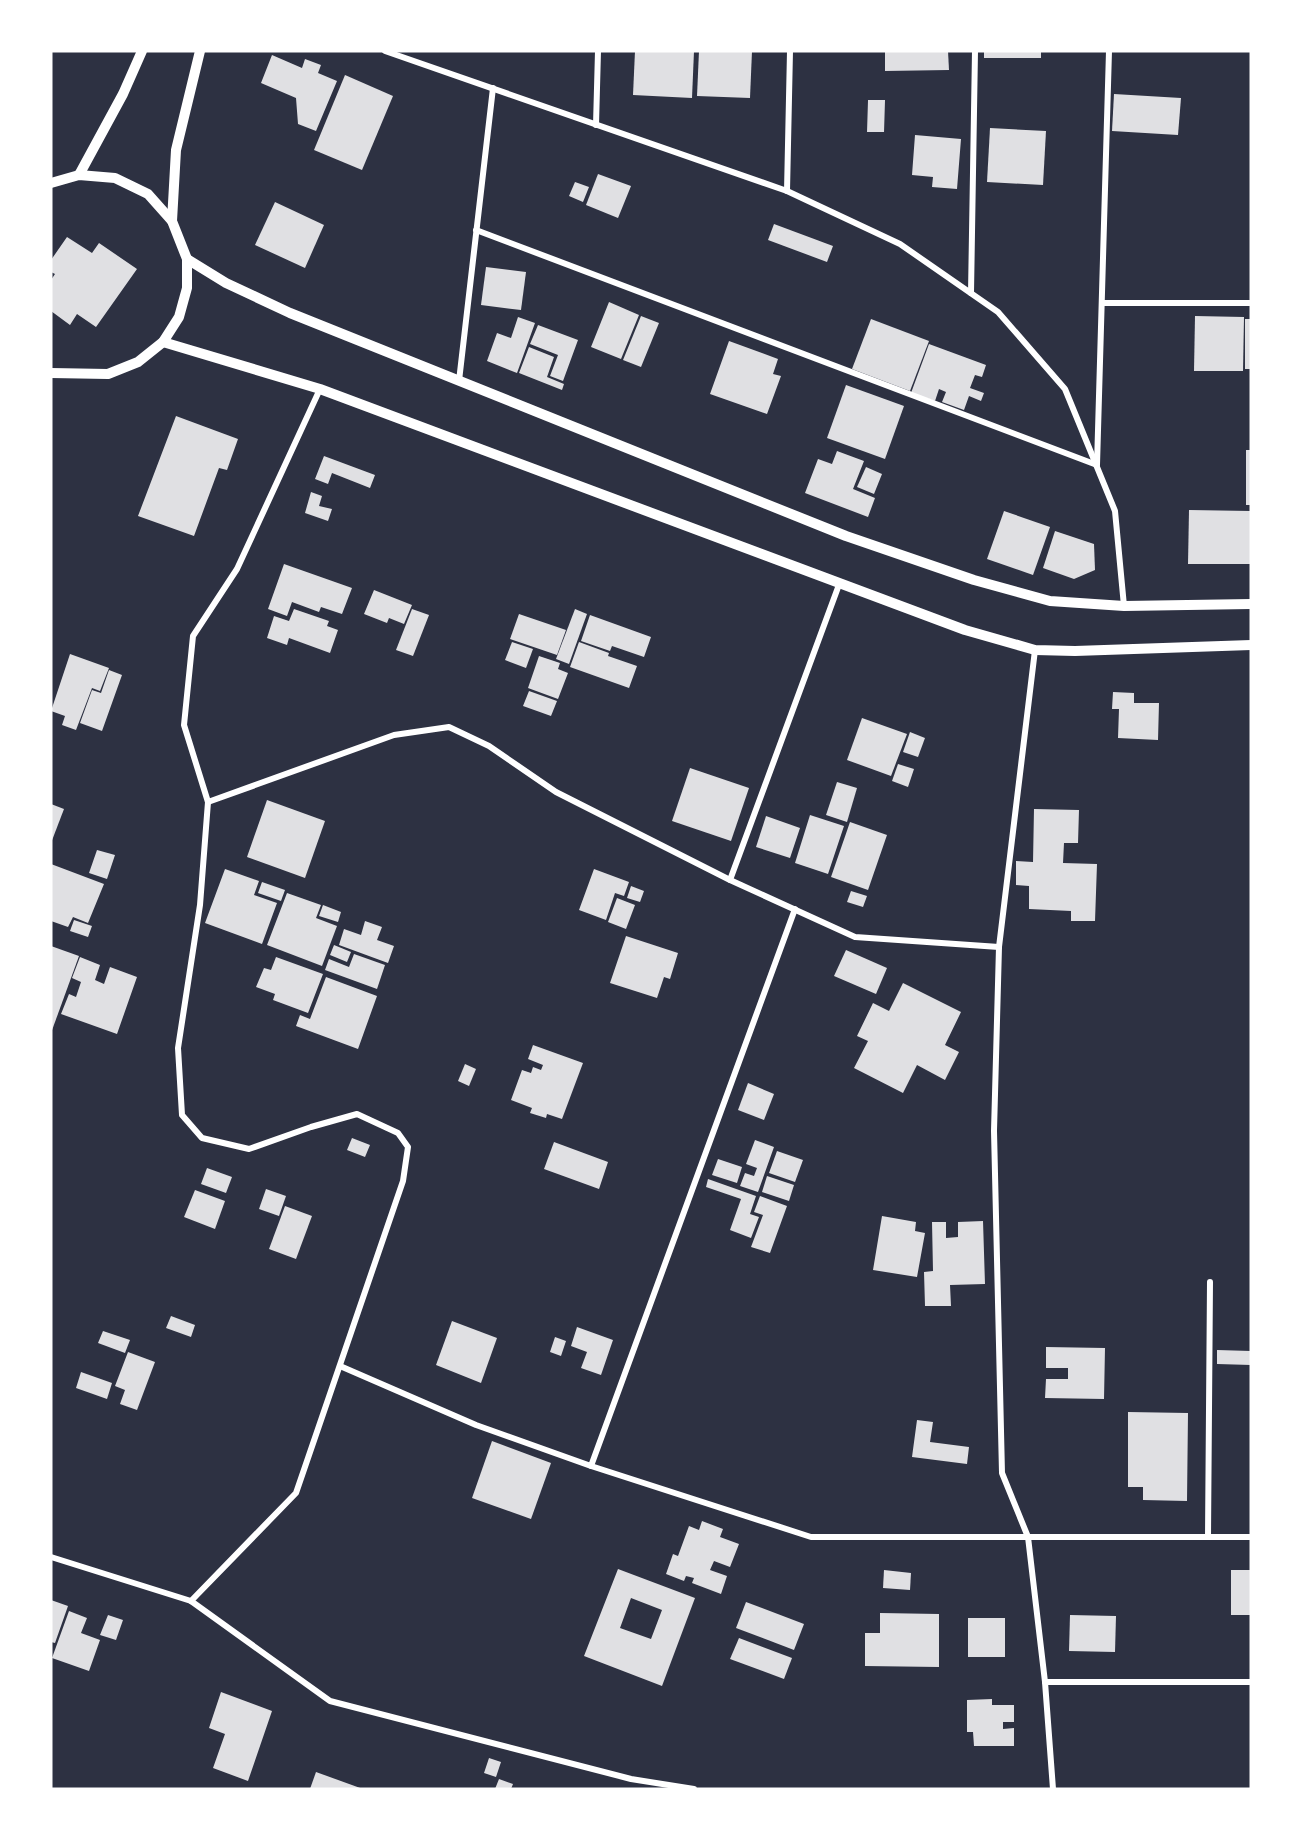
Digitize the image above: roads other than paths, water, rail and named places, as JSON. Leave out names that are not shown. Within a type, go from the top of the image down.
[{"type":"street","points":[[80,175],[123,94],[141,51]]},
{"type":"street","points":[[172,221],[176,150],[200,51]]},
{"type":"street","points":[[385,51],[787,191],[900,244],[998,312],[1065,389],[1115,511],[1124,606]]},
{"type":"street","points":[[596,125],[598,51]]},
{"type":"street","points":[[787,191],[790,51]]},
{"type":"street","points":[[970,293],[975,51]]},
{"type":"street","points":[[1097,465],[1109,51]]},
{"type":"street","points":[[459,381],[493,88]]},
{"type":"street","points":[[51,183],[80,175],[115,178],[147,194],[172,221],[187,259],[187,288],[182,307],[179,317],[164,342],[138,362],[108,374],[51,373]]},
{"type":"street","points":[[476,230],[1097,465]]},
{"type":"street","points":[[187,259],[226,283],[290,313],[846,536],[974,580],[1050,601],[1124,606],[1251,604]]},
{"type":"street","points":[[1102,303],[1251,303]]},
{"type":"street","points":[[164,342],[320,388],[965,630],[1035,650],[1076,651],[1251,645]]},
{"type":"street","points":[[191,1601],[296,1493],[403,1181],[408,1146],[398,1133],[357,1114],[249,1149],[202,1138],[182,1115],[177,1048],[200,905],[208,802],[184,725],[193,636],[237,569],[320,388]]},
{"type":"street","points":[[730,880],[840,582]]},
{"type":"street","points":[[1035,650],[999,946],[994,1131],[1002,1473],[1028,1537],[1045,1682],[1053,1789]]},
{"type":"street","points":[[208,802],[394,735],[449,727],[489,746],[556,792],[730,880],[855,937],[999,946]]},
{"type":"street","points":[[591,1466],[795,909]]},
{"type":"street","points":[[1209,1537],[1210,1282]]},
{"type":"street","points":[[340,1366],[476,1425],[591,1466],[811,1537],[1251,1537]]},
{"type":"street","points":[[51,1557],[191,1601],[330,1701],[632,1779],[694,1789]]},
{"type":"street","points":[[1045,1682],[1251,1682]]}]
